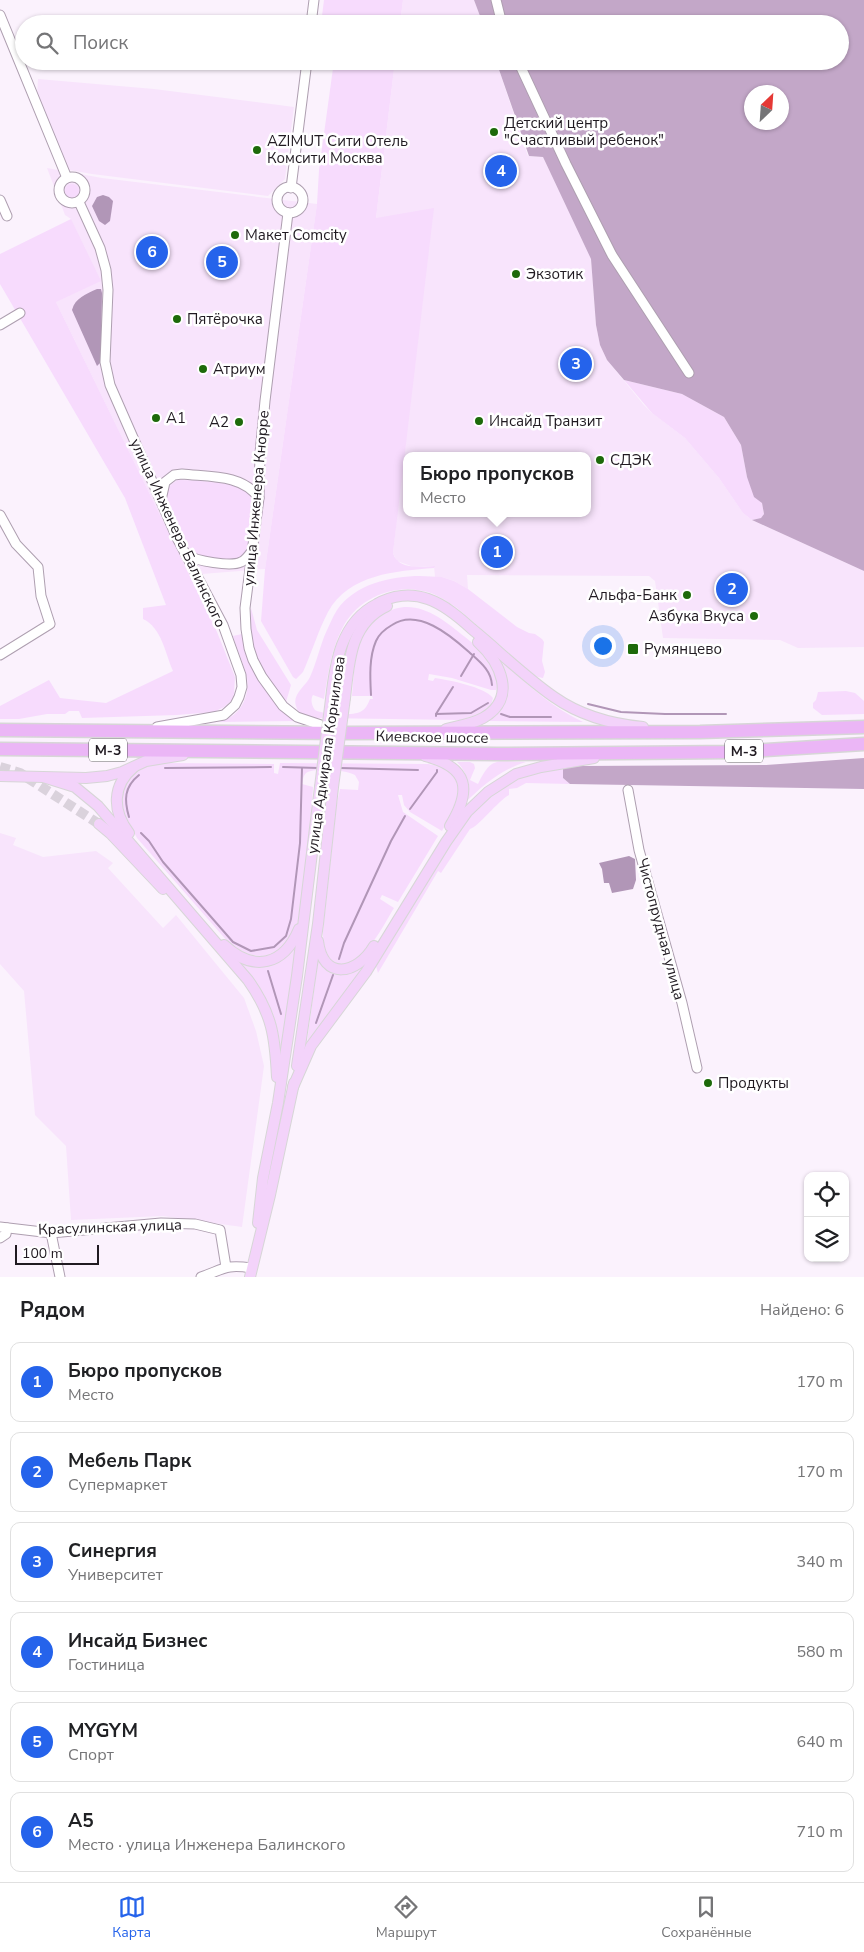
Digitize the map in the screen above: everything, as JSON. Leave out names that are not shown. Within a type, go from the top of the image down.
[{"type":"highway","name":"Киевское шоссе","points":[[0,730],[346,733],[700,732],[864,727]]},
{"type":"highway","name":"Киевское шоссе","points":[[0,749],[625,753],[735,752],[864,744]]},
{"type":"main road","name":"улица Адмирала Корнилова","points":[[255,1254],[263,1178],[278,1102],[304,919],[331,699],[339,652],[348,631],[357,618],[383,601],[395,597],[415,596],[436,602],[453,613],[543,689],[578,711],[589,716],[625,725],[700,732]]},
{"type":"main road","name":"улица Адмирала Корнилова","points":[[250,1273],[270,1195],[293,1087],[318,924],[333,787],[353,648],[357,635],[367,619],[381,609],[396,603],[414,603],[428,606],[449,618],[485,648],[497,663],[503,681],[498,702],[485,717],[462,726],[432,732]]},
{"type":"main road","points":[[0,776],[86,778],[107,776],[155,759],[216,750]]},
{"type":"main road","points":[[318,924],[319,946],[327,963],[334,968],[343,970],[354,967],[362,962],[371,951],[459,811],[464,798],[464,790],[462,780],[455,770],[449,765],[431,758],[404,753]]},
{"type":"main road","points":[[293,1087],[303,1062],[316,1039],[366,972],[446,842],[475,804],[504,781],[523,772],[571,761],[625,753]]},
{"type":"main road","points":[[134,767],[122,779],[117,792],[116,807],[121,822],[228,948],[239,956],[252,960],[264,961],[275,958],[287,951],[292,945],[304,919]]},
{"type":"main road","points":[[43,777],[67,784],[83,793],[117,827],[248,980],[270,1018],[275,1046],[278,1102]]},
{"type":"main road","points":[[99,824],[122,845],[152,879],[188,909]]},
{"type":"street","points":[[313,15],[314,0]]},
{"type":"street","points":[[496,0],[500,15]]},
{"type":"street","points":[[0,15],[15,51]]},
{"type":"street","points":[[23,70],[67,178],[59,186],[61,198],[68,203],[79,202]]},
{"type":"street","name":"улица Инженера Кнорре","points":[[306,70],[292,188],[300,194],[302,201],[296,211],[288,213],[265,401],[260,453],[259,498],[245,608],[246,636],[253,660],[272,691],[290,712],[297,717],[346,733]]},
{"type":"street","points":[[522,70],[566,164],[612,255],[689,373]]},
{"type":"street","name":"улица Инженера Балинского","points":[[67,178],[76,178],[84,185],[85,194],[79,202],[100,248],[106,270],[108,290],[105,362],[110,385],[161,501],[222,624],[241,675],[242,687],[235,705],[224,715],[136,730]]},
{"type":"street","points":[[288,213],[281,209],[277,197],[282,190],[292,188]]},
{"type":"street","points":[[0,200],[6,216]]},
{"type":"street","points":[[0,324],[20,313]]},
{"type":"street","points":[[161,501],[165,482],[174,475],[182,474],[236,481],[249,487],[259,498]]},
{"type":"street","points":[[0,515],[16,544],[38,566],[41,596],[50,624],[0,656]]},
{"type":"street","points":[[186,553],[196,560],[232,564],[244,561],[254,549]]},
{"type":"street","name":"Чистопрудная улица","points":[[628,790],[639,850],[682,1003],[697,1068]]},
{"type":"street","name":"Красулинская улица","points":[[3,1228],[51,1233],[161,1223],[195,1224],[220,1230],[226,1267]]},
{"type":"street","points":[[0,1238],[6,1234],[3,1228]]},
{"type":"street","points":[[51,1233],[60,1277]]},
{"type":"street","points":[[201,1277],[235,1265],[250,1273]]},
{"type":"shaded area","points":[[324,0],[403,0],[401,15],[322,15]]},
{"type":"shaded area","points":[[403,0],[474,0],[480,15],[401,15]]},
{"type":"shaded area","points":[[474,0],[864,0],[864,571],[752,520],[761,518],[764,514],[762,503],[754,497],[747,477],[741,445],[724,417],[682,394],[624,380],[607,360],[600,345],[596,325],[591,259],[543,157],[529,156],[499,70],[849,70],[849,15],[480,15]]},
{"type":"shaded area","points":[[333,70],[394,70],[376,218],[434,208],[405,452],[403,452],[403,469],[393,553],[405,565],[417,567],[435,566],[434,568],[389,573],[361,582],[348,590],[337,599],[328,612],[303,672],[296,679],[293,677],[261,621],[265,569],[317,204],[319,170]]},
{"type":"shaded area","points":[[394,70],[499,70],[528,156],[543,157],[591,259],[596,325],[600,345],[607,360],[652,413],[685,438],[719,478],[743,513],[752,520],[864,571],[864,647],[798,648],[780,640],[663,638],[655,581],[649,576],[467,575],[468,589],[454,581],[435,577],[434,566],[414,567],[397,561],[393,553],[396,525],[376,218]]},
{"type":"shaded area","points":[[38,79],[154,89],[294,107],[285,179],[268,196],[69,170],[37,97]]},
{"type":"shaded area","points":[[47,168],[102,178],[317,204],[265,569],[189,575],[56,302],[71,219],[65,215]]},
{"type":"shaded area","points":[[69,184],[75,184],[79,191],[75,198],[69,198],[65,194],[65,188]]},
{"type":"shaded area","points":[[103,195],[113,201],[110,221],[105,225],[99,221],[92,206],[97,197]]},
{"type":"shaded area","points":[[71,219],[101,281],[56,302],[217,632],[235,677],[234,694],[231,701],[214,712],[82,718],[79,711],[69,711],[65,714],[0,719],[0,706],[49,680],[60,698],[106,703],[173,671],[155,628],[143,619],[143,608],[166,605],[125,498],[0,284],[0,254]]},
{"type":"shaded area","points":[[97,289],[101,289],[102,293],[101,362],[97,366],[72,310],[78,299]]},
{"type":"shaded area","points":[[624,380],[682,394],[724,417],[741,445],[747,477],[762,503],[764,514],[761,518],[752,520],[743,513],[719,478],[685,438],[652,413]]},
{"type":"shaded area","points":[[178,480],[229,485],[242,488],[250,494],[255,503],[250,547],[238,561],[200,558],[192,552],[165,500],[168,487]]},
{"type":"shaded area","points":[[409,576],[442,577],[454,581],[468,589],[517,627],[542,639],[544,642],[542,661],[545,672],[543,678],[533,674],[457,608],[437,595],[411,589],[399,590],[387,592],[365,602],[348,619],[335,645],[324,699],[313,695],[312,697],[315,710],[351,714],[360,712],[368,705],[370,699],[373,699],[372,696],[352,696],[355,663],[361,639],[364,632],[377,618],[394,609],[406,607],[417,608],[437,616],[476,646],[493,666],[498,686],[496,690],[491,690],[452,678],[429,674],[428,680],[433,681],[435,678],[475,687],[493,698],[491,705],[482,713],[461,720],[318,718],[317,720],[304,716],[299,712],[295,702],[296,698],[310,677],[330,623],[337,610],[345,601],[353,594],[374,583]]},
{"type":"shaded area","points":[[251,608],[257,630],[291,685],[286,702],[266,675],[257,657],[252,638]]},
{"type":"shaded area","points":[[242,634],[250,660],[262,682],[297,721],[218,722],[237,712],[242,706],[247,693],[247,678],[233,636]]},
{"type":"shaded area","points":[[502,662],[550,702],[583,722],[487,721],[499,709],[506,694],[507,678]]},
{"type":"shaded area","points":[[846,691],[855,693],[864,701],[864,714],[822,715],[813,708],[818,692]]},
{"type":"shaded area","points":[[864,758],[864,789],[570,784],[563,778],[563,768],[580,766],[766,765]]},
{"type":"shaded area","points":[[457,762],[470,762],[474,764],[475,768],[470,780],[478,784],[487,768],[496,762],[526,762],[493,778],[465,803],[468,786],[464,771]]},
{"type":"shaded area","points":[[166,763],[274,764],[274,773],[278,774],[280,763],[428,764],[443,768],[452,773],[457,781],[459,790],[453,810],[442,831],[410,812],[404,805],[402,795],[398,795],[403,812],[438,836],[398,902],[382,895],[380,899],[394,908],[370,946],[354,961],[345,964],[336,963],[329,958],[324,945],[323,932],[336,808],[340,789],[358,790],[359,782],[355,775],[331,770],[316,770],[304,775],[302,784],[313,787],[304,891],[300,914],[293,934],[287,944],[279,951],[270,955],[260,956],[239,950],[228,942],[137,838],[120,806],[123,785],[134,773],[147,766]]},
{"type":"shaded area","points":[[563,768],[563,778],[570,784],[526,783],[517,788],[509,789],[509,795],[470,829],[441,873],[438,871],[378,973],[376,966],[469,816],[489,796],[515,780]]},
{"type":"shaded area","points":[[0,833],[16,838],[13,845],[43,857],[96,851],[113,863],[108,868],[163,928],[176,915],[244,998],[256,1031],[264,1066],[242,1227],[163,1216],[71,1220],[66,1146],[35,1115],[24,991],[0,964]]},
{"type":"shaded area","points":[[629,856],[635,859],[636,880],[633,889],[612,893],[609,883],[604,883],[599,863]]},
{"type":"shaded area","points":[[295,948],[281,1049],[276,1023],[267,1001],[255,980],[238,960],[262,963],[275,962],[288,955]]},
{"type":"shaded area","points":[[318,960],[338,974],[347,974],[362,969],[307,1042]]},
{"type":"waterway","points":[[371,695],[371,660],[377,638],[392,625],[412,620],[433,626],[461,645],[484,667],[490,675],[492,685]]},
{"type":"waterway","points":[[461,676],[474,654]]},
{"type":"waterway","points":[[436,714],[453,687]]},
{"type":"waterway","points":[[436,716],[436,714],[471,713],[488,703]]},
{"type":"waterway","points":[[588,704],[621,712],[726,714]]},
{"type":"waterway","points":[[501,714],[510,717],[551,717]]},
{"type":"waterway","points":[[165,768],[271,767]]},
{"type":"waterway","points":[[283,767],[318,768]]},
{"type":"waterway","points":[[141,833],[149,841],[163,862],[233,942],[251,951],[274,947],[286,936],[291,919],[300,843],[302,768]]},
{"type":"waterway","points":[[340,768],[418,770]]},
{"type":"waterway","points":[[410,809],[437,770]]},
{"type":"waterway","points":[[129,817],[126,805],[128,789],[130,784],[139,775]]},
{"type":"waterway","points":[[339,959],[344,943],[391,841],[405,816]]},
{"type":"waterway","points":[[268,971],[281,1014]]},
{"type":"waterway","points":[[316,1023],[333,975]]},
{"type":"tunnel","points":[[0,767],[20,773],[99,824]]},
{"type":"place","name":"Детский центр \"Счастливый ребенок\"","points":[[494,132]]},
{"type":"place","name":"AZIMUT Сити Отель Комсити Москва","points":[[257,150]]},
{"type":"place","name":"Инсайд Бизнес","points":[[501,171]]},
{"type":"place","name":"Макет Comcity","points":[[235,235]]},
{"type":"place","name":"А5","points":[[152,252]]},
{"type":"place","name":"MYGYM","points":[[222,262]]},
{"type":"place","name":"Экзотик","points":[[516,274]]},
{"type":"place","name":"Пятёрочка","points":[[177,319]]},
{"type":"place","name":"Синергия","points":[[576,364]]},
{"type":"place","name":"Атриум","points":[[203,369]]},
{"type":"place","name":"А1","points":[[156,418]]},
{"type":"place","name":"Инсайд Транзит","points":[[479,421]]},
{"type":"place","name":"А2","points":[[239,422]]},
{"type":"place","name":"СДЭК","points":[[600,460]]},
{"type":"place","name":"Бюро пропусков","points":[[497,552]]},
{"type":"place","name":"Мебель Парк","points":[[732,589]]},
{"type":"place","name":"Альфа-Банк","points":[[687,595]]},
{"type":"place","name":"Азбука Вкуса","points":[[754,616]]},
{"type":"place","name":"Румянцево","points":[[633,649]]},
{"type":"place","name":"Продукты","points":[[708,1083]]}]
